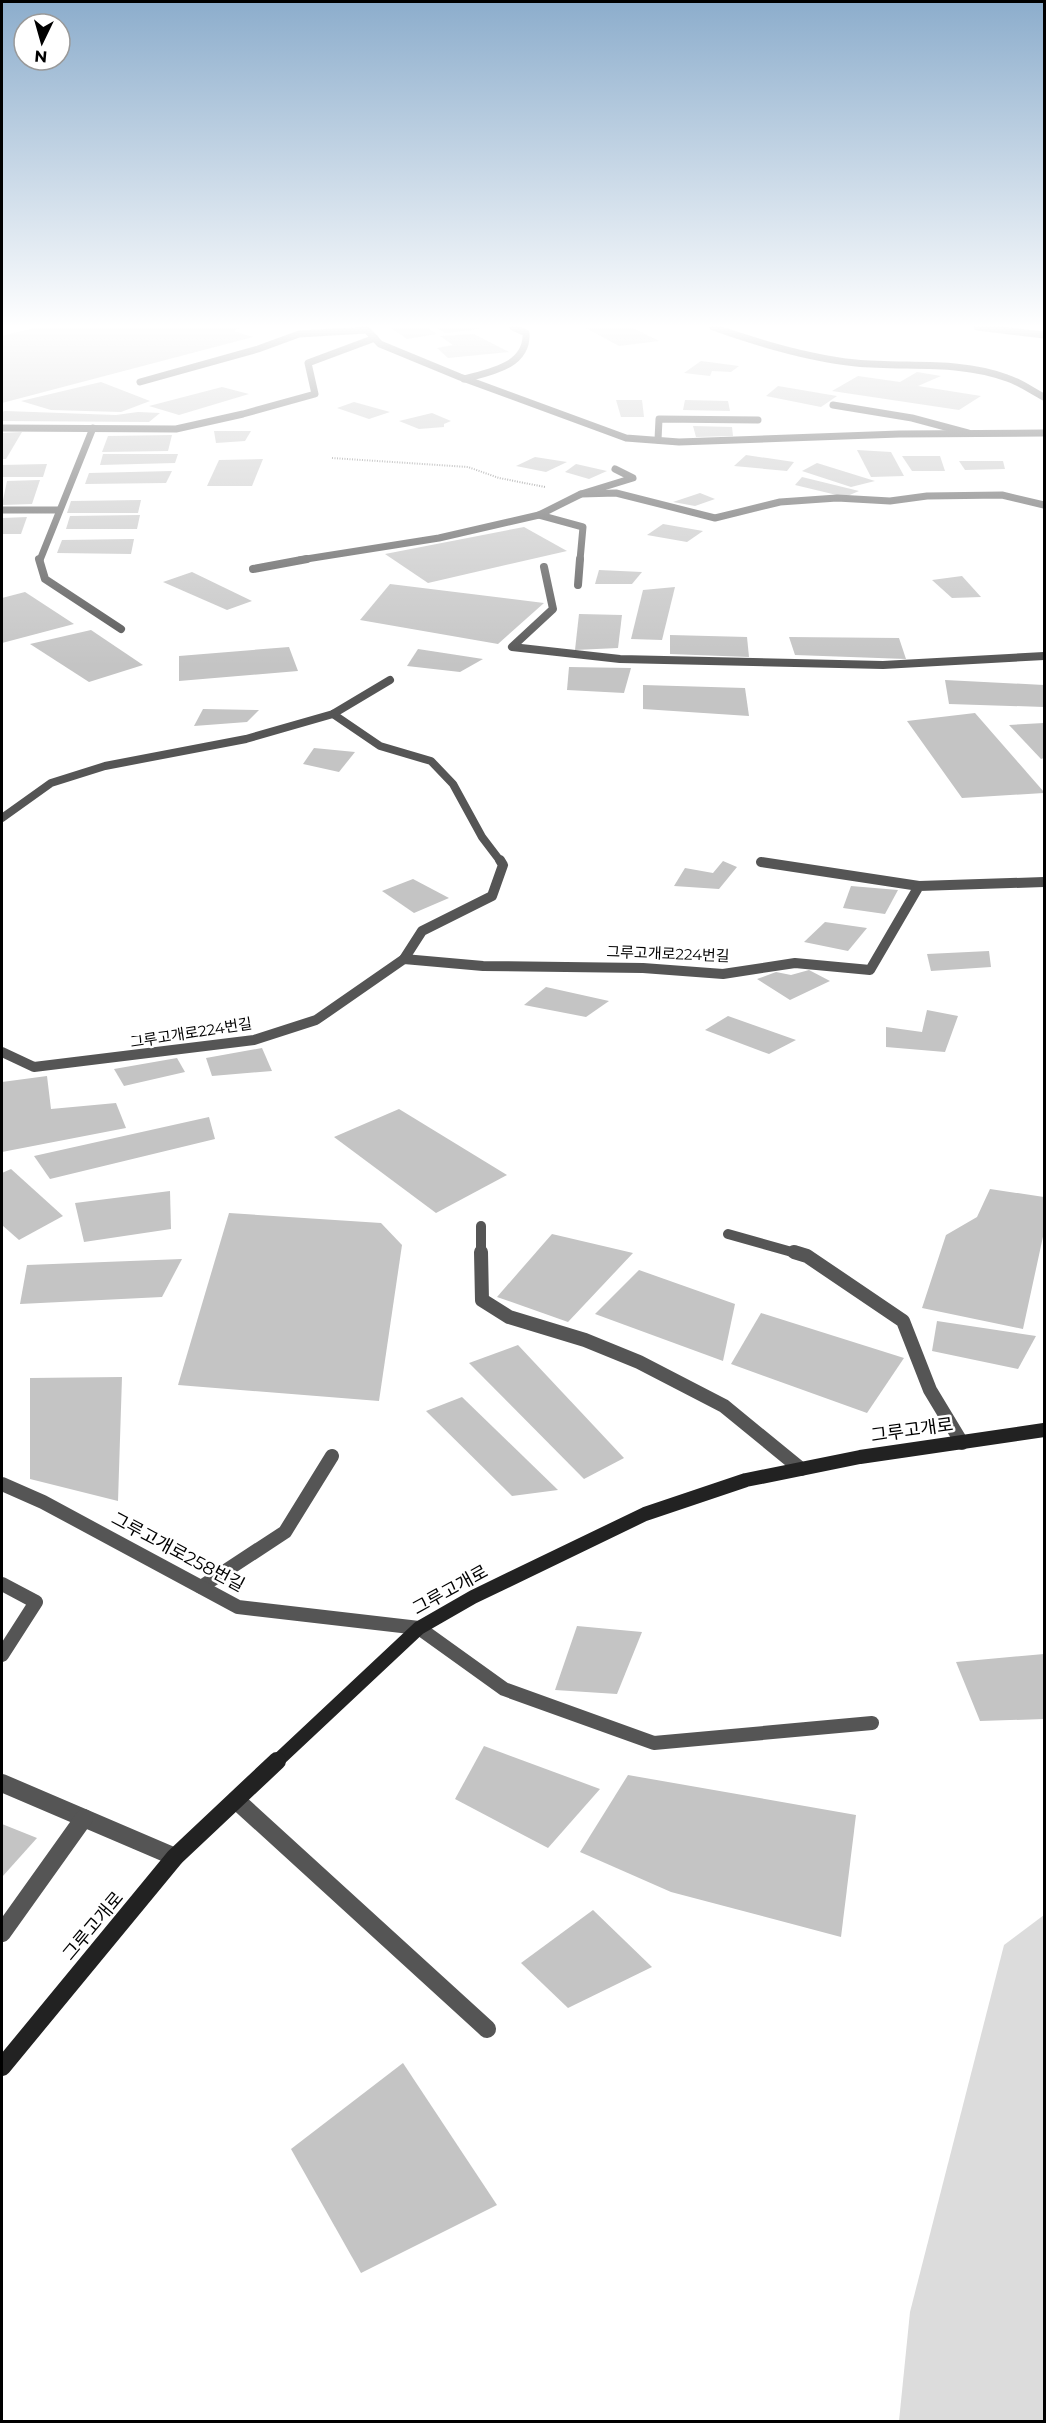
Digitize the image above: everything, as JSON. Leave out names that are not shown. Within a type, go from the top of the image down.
[{"type":"street","points":[[88,440],[39,558],[45,579],[121,629]]},
{"type":"street","points":[[648,440],[679,442],[741,440]]},
{"type":"street","points":[[253,569],[439,538],[539,515],[581,494],[633,478],[615,469]]},
{"type":"street","points":[[581,494],[616,493],[715,518],[780,501],[837,498],[890,501],[927,496],[1002,495],[1044,505]]},
{"type":"street","points":[[2,510],[59,510]]},
{"type":"street","points":[[539,515],[583,527],[578,585]]},
{"type":"street","points":[[544,567],[553,609],[512,647],[620,659],[883,665],[1044,656]]},
{"type":"street","points":[[2,818],[51,783],[105,766],[246,740],[333,714],[390,680]]},
{"type":"street","name":"그루고개로224번길","points":[[2,1052],[34,1067],[254,1040],[316,1020],[404,959],[422,931],[492,896],[503,865],[482,837],[453,784],[431,761],[380,746],[333,714]]},
{"type":"street","points":[[760,862],[919,886],[1044,882]]},
{"type":"street","name":"그루고개로224번길","points":[[404,959],[483,966],[643,968],[723,974],[795,963],[870,969],[919,886]]},
{"type":"street","points":[[481,1226],[482,1300],[509,1317],[585,1340],[639,1362],[724,1406],[801,1469]]},
{"type":"street","points":[[728,1234],[807,1256],[903,1320],[930,1390],[962,1443]]},
{"type":"street","name":"그루고개로","points":[[2,2067],[175,1857],[419,1628],[473,1597],[645,1514],[746,1480],[860,1457],[1044,1430]]},
{"type":"street","points":[[201,1587],[285,1532],[332,1456]]},
{"type":"street","name":"그루고개로258번길","points":[[2,1484],[43,1502],[238,1607],[419,1628]]},
{"type":"street","points":[[2,1584],[36,1602],[2,1655]]},
{"type":"street","points":[[419,1628],[504,1689],[654,1743],[872,1723]]},
{"type":"street","points":[[2,1783],[175,1857]]},
{"type":"street","points":[[236,1800],[487,2028]]},
{"type":"street","points":[[2,1933],[84,1818]]},
{"type":"path","points":[[332,458],[468,467],[499,478],[581,494]]},
{"type":"shaded area","points":[[1044,1915],[1044,2421],[899,2421],[910,2312],[1004,1945]]},
{"type":"building","points":[[2,440],[17,440],[6,459],[2,459]]},
{"type":"building","points":[[106,440],[171,440],[168,451],[102,452]]},
{"type":"building","points":[[216,440],[246,440],[245,441],[216,443]]},
{"type":"building","points":[[857,450],[891,452],[904,476],[871,477]]},
{"type":"building","points":[[103,454],[178,454],[175,463],[100,465]]},
{"type":"building","points":[[746,455],[794,462],[787,471],[734,466]]},
{"type":"building","points":[[902,456],[940,456],[945,471],[912,471]]},
{"type":"building","points":[[535,457],[567,462],[546,472],[516,466]]},
{"type":"building","points":[[263,459],[252,486],[207,486],[219,460]]},
{"type":"building","points":[[959,461],[1003,461],[1005,469],[965,470]]},
{"type":"building","points":[[817,463],[875,481],[851,487],[802,471]]},
{"type":"building","points":[[47,464],[43,477],[2,477],[2,465]]},
{"type":"building","points":[[576,464],[607,471],[589,479],[565,472]]},
{"type":"building","points":[[172,471],[166,483],[85,484],[89,473]]},
{"type":"building","points":[[802,477],[859,491],[845,497],[795,485]]},
{"type":"building","points":[[40,480],[32,504],[2,505],[7,481]]},
{"type":"building","points":[[700,493],[715,499],[695,506],[673,502]]},
{"type":"building","points":[[141,500],[138,513],[67,513],[71,501]]},
{"type":"building","points":[[140,515],[137,529],[66,529],[70,516]]},
{"type":"building","points":[[27,517],[21,534],[2,534],[2,518]]},
{"type":"building","points":[[663,524],[703,531],[687,542],[647,535]]},
{"type":"building","points":[[524,527],[567,551],[428,583],[385,554]]},
{"type":"building","points":[[134,539],[131,554],[57,553],[62,540]]},
{"type":"building","points":[[599,570],[642,572],[632,584],[595,584]]},
{"type":"building","points":[[192,572],[252,601],[227,610],[163,582]]},
{"type":"building","points":[[962,576],[981,597],[952,598],[932,580]]},
{"type":"building","points":[[390,584],[544,603],[498,644],[360,620]]},
{"type":"building","points":[[675,587],[662,640],[631,639],[643,590]]},
{"type":"building","points":[[25,592],[74,624],[2,643],[2,598]]},
{"type":"building","points":[[579,614],[622,615],[618,648],[575,650]]},
{"type":"building","points":[[91,630],[143,665],[89,682],[30,644]]},
{"type":"building","points":[[670,635],[747,637],[749,657],[670,654]]},
{"type":"building","points":[[789,637],[899,638],[906,659],[795,655]]},
{"type":"building","points":[[289,647],[298,671],[179,681],[179,656]]},
{"type":"building","points":[[418,649],[483,659],[460,672],[407,666]]},
{"type":"building","points":[[569,667],[631,668],[624,693],[567,690]]},
{"type":"building","points":[[945,680],[1044,685],[1044,707],[949,704]]},
{"type":"building","points":[[643,685],[745,688],[749,716],[643,709]]},
{"type":"building","points":[[203,709],[259,710],[247,722],[194,726]]},
{"type":"building","points":[[975,713],[1044,793],[962,798],[907,721]]},
{"type":"building","points":[[1044,723],[1044,758],[1041,759],[1009,725]]},
{"type":"building","points":[[314,748],[355,752],[339,772],[303,764]]},
{"type":"building","points":[[723,861],[737,867],[719,889],[674,886],[685,868],[713,873]]},
{"type":"building","points":[[413,879],[449,898],[414,913],[382,891]]},
{"type":"building","points":[[851,886],[898,890],[885,914],[843,908]]},
{"type":"building","points":[[825,922],[867,928],[848,951],[804,942]]},
{"type":"building","points":[[989,951],[991,967],[931,971],[927,954]]},
{"type":"building","points":[[809,970],[830,981],[790,1000],[757,979],[776,972],[791,975]]},
{"type":"building","points":[[546,987],[609,1001],[586,1017],[524,1005]]},
{"type":"building","points":[[927,1010],[958,1016],[945,1052],[886,1047],[886,1027],[922,1032]]},
{"type":"building","points":[[728,1016],[796,1040],[769,1054],[705,1030]]},
{"type":"building","points":[[262,1048],[272,1071],[212,1076],[206,1058]]},
{"type":"building","points":[[177,1058],[185,1072],[124,1086],[114,1069]]},
{"type":"building","points":[[47,1076],[51,1109],[116,1103],[126,1128],[2,1152],[2,1082]]},
{"type":"building","points":[[399,1109],[507,1175],[436,1213],[334,1137]]},
{"type":"building","points":[[209,1117],[215,1139],[50,1179],[34,1156]]},
{"type":"building","points":[[11,1169],[63,1216],[19,1240],[2,1225],[2,1173]]},
{"type":"building","points":[[990,1189],[1044,1197],[1044,1232],[1023,1329],[922,1308],[946,1235],[977,1217]]},
{"type":"building","points":[[170,1191],[171,1229],[84,1242],[75,1203]]},
{"type":"building","points":[[229,1213],[381,1223],[402,1245],[379,1401],[178,1385]]},
{"type":"building","points":[[552,1234],[633,1253],[568,1322],[497,1297]]},
{"type":"building","points":[[182,1259],[162,1297],[20,1304],[27,1265]]},
{"type":"building","points":[[639,1270],[735,1304],[723,1361],[595,1314]]},
{"type":"building","points":[[761,1313],[904,1358],[867,1413],[731,1364]]},
{"type":"building","points":[[937,1321],[1036,1336],[1018,1369],[932,1351]]},
{"type":"building","points":[[518,1345],[624,1458],[584,1479],[469,1363]]},
{"type":"building","points":[[122,1377],[118,1501],[30,1479],[30,1378]]},
{"type":"building","points":[[462,1397],[558,1490],[512,1496],[426,1411]]},
{"type":"building","points":[[577,1626],[642,1632],[617,1694],[555,1690]]},
{"type":"building","points":[[1044,1654],[1044,1719],[980,1721],[956,1662]]},
{"type":"building","points":[[484,1746],[600,1789],[548,1848],[455,1799]]},
{"type":"building","points":[[628,1775],[856,1815],[841,1937],[671,1892],[580,1852]]},
{"type":"building","points":[[2,1824],[37,1838],[2,1877]]},
{"type":"building","points":[[593,1910],[652,1967],[568,2008],[521,1963]]},
{"type":"building","points":[[403,2063],[497,2205],[361,2273],[291,2149]]}]
